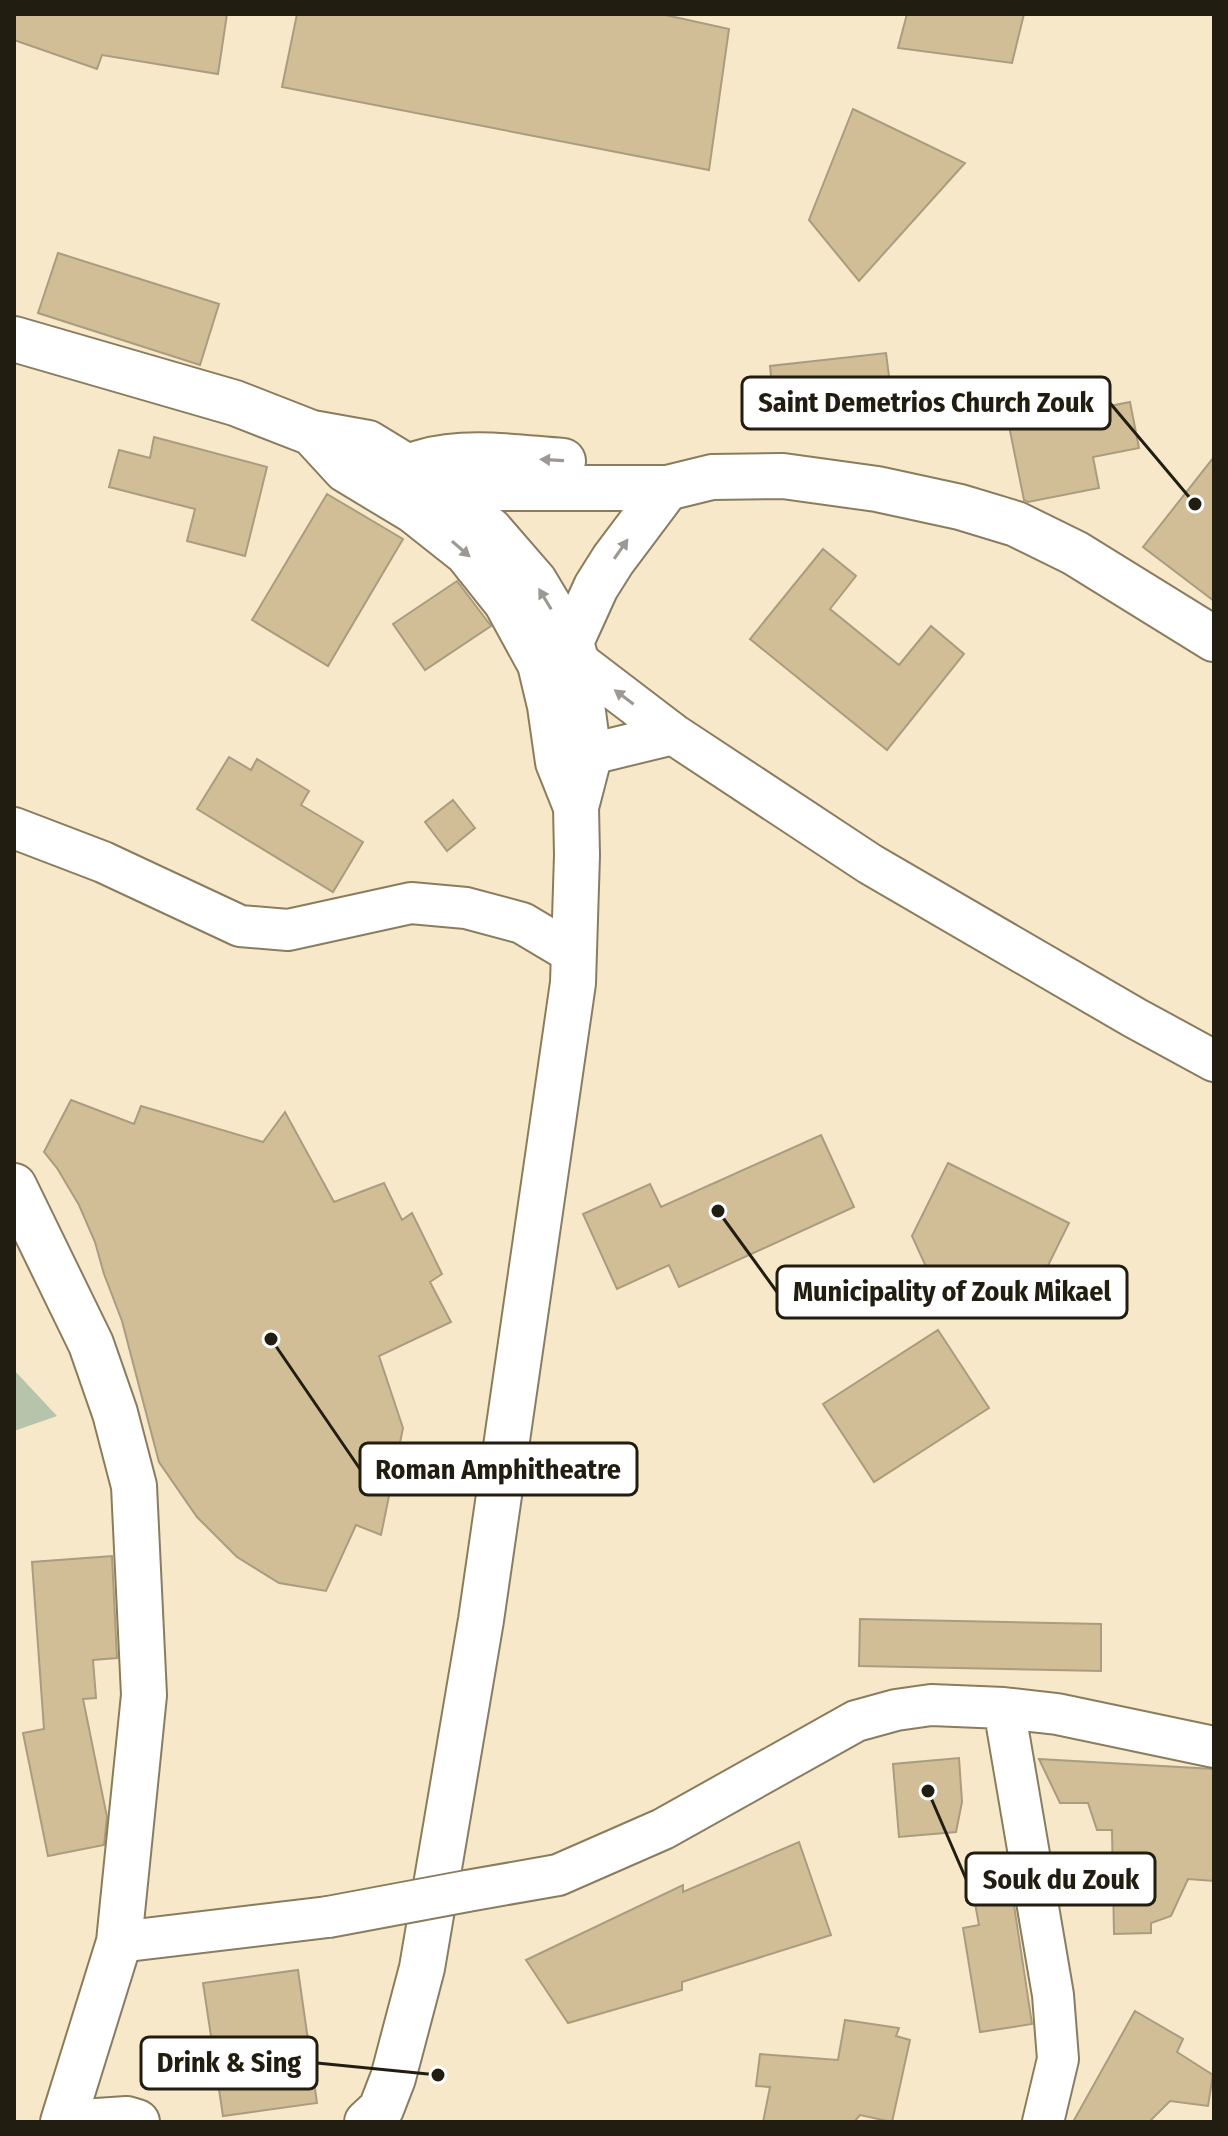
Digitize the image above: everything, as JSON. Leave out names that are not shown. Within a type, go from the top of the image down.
[{"type":"main road","points":[[14,339],[235,403],[312,433],[368,443],[467,553],[506,602],[540,664],[550,706],[573,760]]},
{"type":"main road","points":[[410,490],[444,458],[671,464],[712,477]]},
{"type":"main road","points":[[410,490],[667,488],[712,477],[783,476],[877,489],[960,507],[1016,524],[1075,553],[1214,639]]},
{"type":"main road","points":[[367,2122],[381,2109],[393,2078],[422,1968],[481,1620],[573,983],[576,807],[574,651],[596,587],[667,488]]},
{"type":"main road","points":[[410,490],[490,530],[535,582],[574,651]]},
{"type":"main road","points":[[14,1186],[91,1344],[115,1413],[134,1486],[144,1695],[119,1942],[63,2122]]},
{"type":"main road","points":[[82,2122],[127,2119],[137,2122]]},
{"type":"street","points":[[574,651],[673,734],[870,864],[1214,1061]]},
{"type":"street","points":[[573,760],[673,734]]},
{"type":"street","points":[[14,828],[103,862],[240,926],[288,930],[411,903],[466,908],[522,923],[574,954]]},
{"type":"street","points":[[119,1942],[328,1917],[558,1875],[650,1835],[856,1721],[896,1710],[931,1705],[1057,1714],[1214,1747]]},
{"type":"street","points":[[1004,1708],[1053,1995],[1058,2059],[1043,2122]]},
{"type":"green space","points":[[14,1370],[57,1416],[14,1431]]},
{"type":"building","points":[[14,14],[227,14],[218,74],[102,55],[97,69],[14,40]]},
{"type":"building","points":[[297,14],[661,14],[729,29],[709,170],[282,87]]},
{"type":"building","points":[[907,14],[1024,14],[1012,63],[898,48]]},
{"type":"building","points":[[853,109],[965,163],[859,281],[809,220]]},
{"type":"building","points":[[58,253],[219,304],[200,365],[38,313]]},
{"type":"building","points":[[886,353],[891,392],[774,405],[770,366]]},
{"type":"building","points":[[1130,402],[1139,448],[1093,457],[1099,488],[1028,502],[1024,500],[1009,426]]},
{"type":"building","points":[[154,437],[267,467],[245,556],[187,541],[195,509],[109,487],[119,450],[150,458]]},
{"type":"building","points":[[1214,457],[1214,601],[1143,547]]},
{"type":"building","points":[[327,494],[403,539],[328,666],[252,620]]},
{"type":"building","points":[[823,549],[856,576],[830,609],[899,665],[931,626],[964,654],[887,750],[750,639]]},
{"type":"building","points":[[457,581],[491,626],[425,670],[393,624]]},
{"type":"building","points":[[229,757],[251,770],[257,759],[309,791],[301,805],[363,842],[333,892],[197,809]]},
{"type":"building","points":[[453,800],[475,828],[447,851],[425,822]]},
{"type":"building","points":[[71,1100],[134,1124],[141,1106],[263,1142],[285,1112],[334,1202],[384,1183],[402,1220],[412,1213],[442,1274],[430,1282],[451,1322],[379,1356],[403,1428],[381,1535],[356,1525],[326,1591],[279,1583],[237,1557],[197,1517],[159,1462],[122,1321],[95,1242],[79,1205],[44,1152]]},
{"type":"building","points":[[821,1135],[854,1207],[679,1287],[669,1265],[617,1289],[583,1214],[650,1184],[661,1207]]},
{"type":"building","points":[[948,1163],[1069,1223],[1026,1310],[944,1306],[912,1236]]},
{"type":"building","points":[[938,1330],[989,1408],[874,1482],[823,1404]]},
{"type":"building","points":[[112,1556],[117,1658],[93,1660],[96,1698],[83,1699],[107,1817],[104,1845],[48,1856],[23,1733],[44,1729],[32,1562]]},
{"type":"building","points":[[860,1619],[1101,1624],[1101,1671],[859,1666]]},
{"type":"building","points":[[959,1758],[962,1802],[956,1832],[899,1837],[893,1764]]},
{"type":"building","points":[[1039,1759],[1214,1769],[1214,1881],[1188,1879],[1171,1916],[1151,1923],[1151,1933],[1114,1934],[1112,1830],[1097,1830],[1088,1803],[1060,1803]]},
{"type":"building","points":[[799,1842],[831,1935],[682,1982],[682,1990],[568,2023],[526,1960],[683,1885],[683,1892]]},
{"type":"building","points":[[1012,1892],[1032,2024],[980,2032],[963,1928],[979,1925],[974,1898]]},
{"type":"building","points":[[298,1970],[317,2103],[223,2116],[203,1983]]},
{"type":"building","points":[[1135,2011],[1183,2039],[1177,2052],[1213,2075],[1208,2106],[1170,2101],[1149,2122],[1073,2122]]},
{"type":"building","points":[[845,2020],[899,2028],[896,2036],[910,2040],[892,2122],[860,2115],[854,2122],[763,2122],[770,2087],[756,2086],[760,2054],[838,2060]]},
{"type":"place","name":"Saint Demetrios Church Zouk","points":[[1195,504]]},
{"type":"place","name":"Municipality of Zouk Mikael","points":[[718,1211]]},
{"type":"place","name":"Roman Amphitheatre","points":[[271,1339]]},
{"type":"place","name":"Souk du Zouk","points":[[928,1791]]},
{"type":"place","name":"Drink & Sing","points":[[438,2075]]}]
